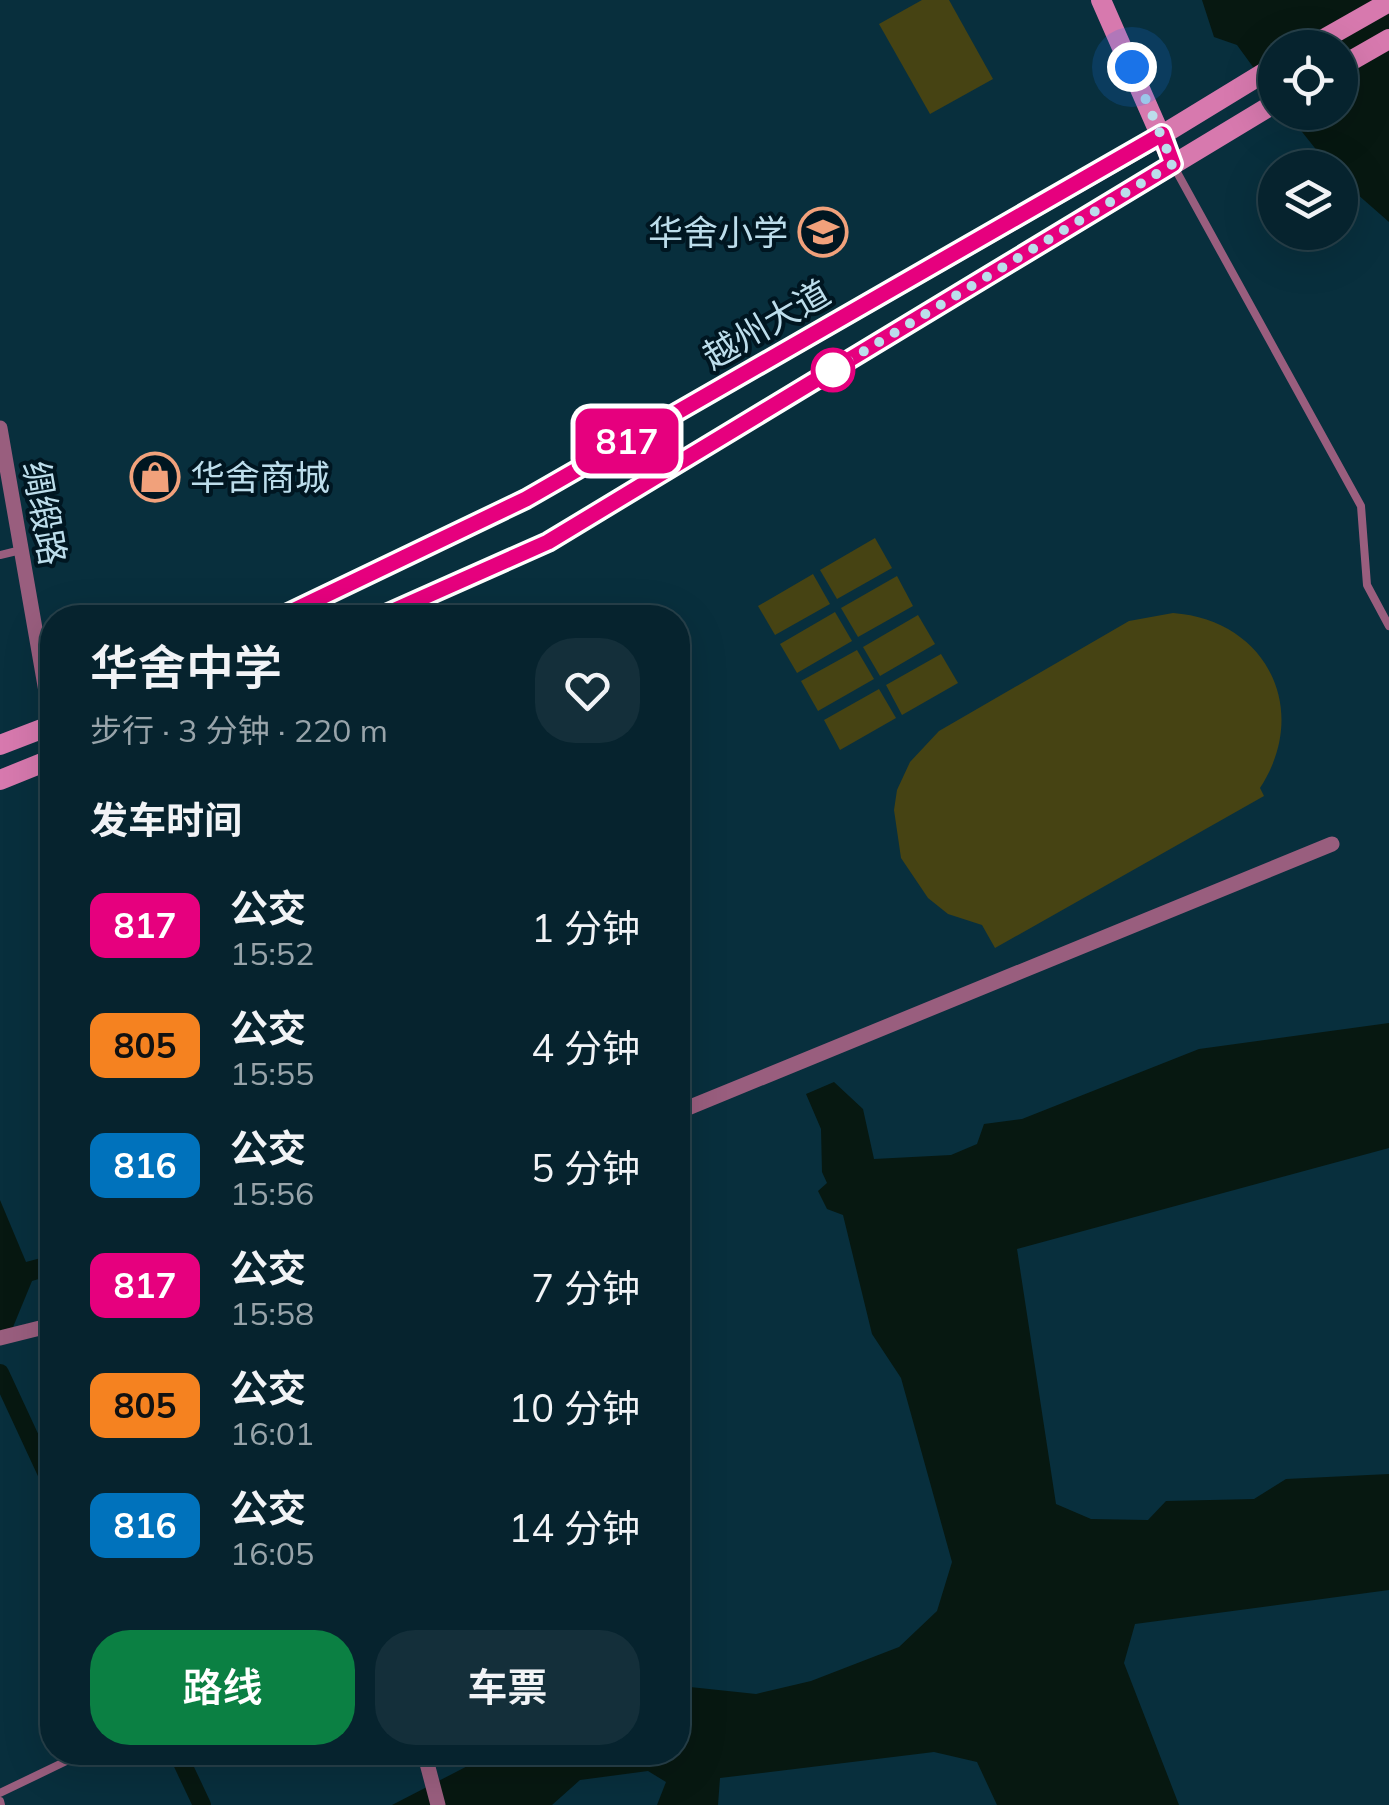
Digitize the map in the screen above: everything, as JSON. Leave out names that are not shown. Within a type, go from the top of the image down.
[{"type":"main road","points":[[1102,0],[1173,164]]},
{"type":"main road","points":[[1340,30],[1389,2]]},
{"type":"main road","points":[[1358,56],[1389,39]]},
{"type":"main road","name":"越州大道","points":[[305,605],[526,499],[1258,76]]},
{"type":"main road","name":"越州大道","points":[[406,605],[548,542],[1258,113]]},
{"type":"main road","points":[[0,745],[40,730]]},
{"type":"main road","points":[[0,780],[40,764]]},
{"type":"street","name":"绸缎路","points":[[0,428],[40,656]]},
{"type":"street","points":[[690,1107],[1332,844]]},
{"type":"street","points":[[0,1338],[40,1328]]},
{"type":"street","points":[[428,1765],[438,1805]]},
{"type":"lane","points":[[1173,164],[1361,506],[1367,584],[1389,626]]},
{"type":"lane","points":[[0,555],[22,550]]},
{"type":"lane","points":[[0,1793],[57,1765]]},
{"type":"shaded area","points":[[922,0],[949,0],[993,79],[930,114],[879,24]]},
{"type":"shaded area","points":[[1202,0],[1389,0],[1389,222],[1358,195],[1358,150],[1316,150],[1301,130],[1358,130],[1358,30],[1258,30],[1258,74],[1237,45],[1214,37]]},
{"type":"shaded area","points":[[875,538],[892,568],[837,599],[820,570]]},
{"type":"shaded area","points":[[813,574],[830,604],[775,635],[758,606]]},
{"type":"shaded area","points":[[897,576],[913,606],[858,637],[841,608]]},
{"type":"shaded area","points":[[835,612],[852,641],[797,673],[780,644]]},
{"type":"shaded area","points":[[1173,613],[1206,619],[1233,632],[1255,651],[1271,674],[1280,700],[1281,729],[1275,758],[1260,788],[1264,796],[995,948],[982,925],[948,914],[928,898],[901,858],[894,810],[897,790],[910,762],[939,731],[1129,621]]},
{"type":"shaded area","points":[[918,615],[935,644],[880,676],[863,647]]},
{"type":"shaded area","points":[[857,650],[874,679],[818,711],[801,681]]},
{"type":"shaded area","points":[[941,654],[958,683],[902,715],[886,685]]},
{"type":"shaded area","points":[[879,689],[896,718],[840,750],[824,720]]},
{"type":"shaded area","points":[[1389,1023],[1389,1148],[1017,1249],[1056,1504],[1091,1519],[1148,1520],[1166,1501],[1254,1499],[1286,1479],[1389,1474],[1389,1590],[1135,1624],[1124,1663],[1179,1805],[997,1805],[977,1762],[934,1752],[720,1778],[718,1805],[657,1805],[666,1782],[648,1771],[580,1780],[552,1805],[392,1805],[470,1765],[690,1765],[690,1687],[756,1694],[811,1681],[899,1647],[937,1611],[952,1562],[901,1378],[872,1334],[843,1215],[827,1209],[818,1191],[827,1183],[822,1172],[821,1129],[806,1094],[834,1082],[863,1109],[874,1159],[951,1155],[977,1144],[984,1124],[1022,1119],[1199,1049]]},
{"type":"shaded area","points":[[0,1200],[26,1262],[40,1258],[40,1279],[32,1281],[11,1332],[0,1334]]},
{"type":"waterway","points":[[0,1373],[40,1459]]},
{"type":"waterway","points":[[183,1765],[202,1805]]},
{"type":"bus line","name":"817","points":[[305,605],[526,499],[1162,134],[1173,164],[548,542],[406,605]]},
{"type":"place","name":"华舍小学","points":[[823,232]]},
{"type":"place","name":"华舍商城","points":[[155,477]]},
{"type":"route","points":[[833,370],[1173,164],[1132,67]]}]
